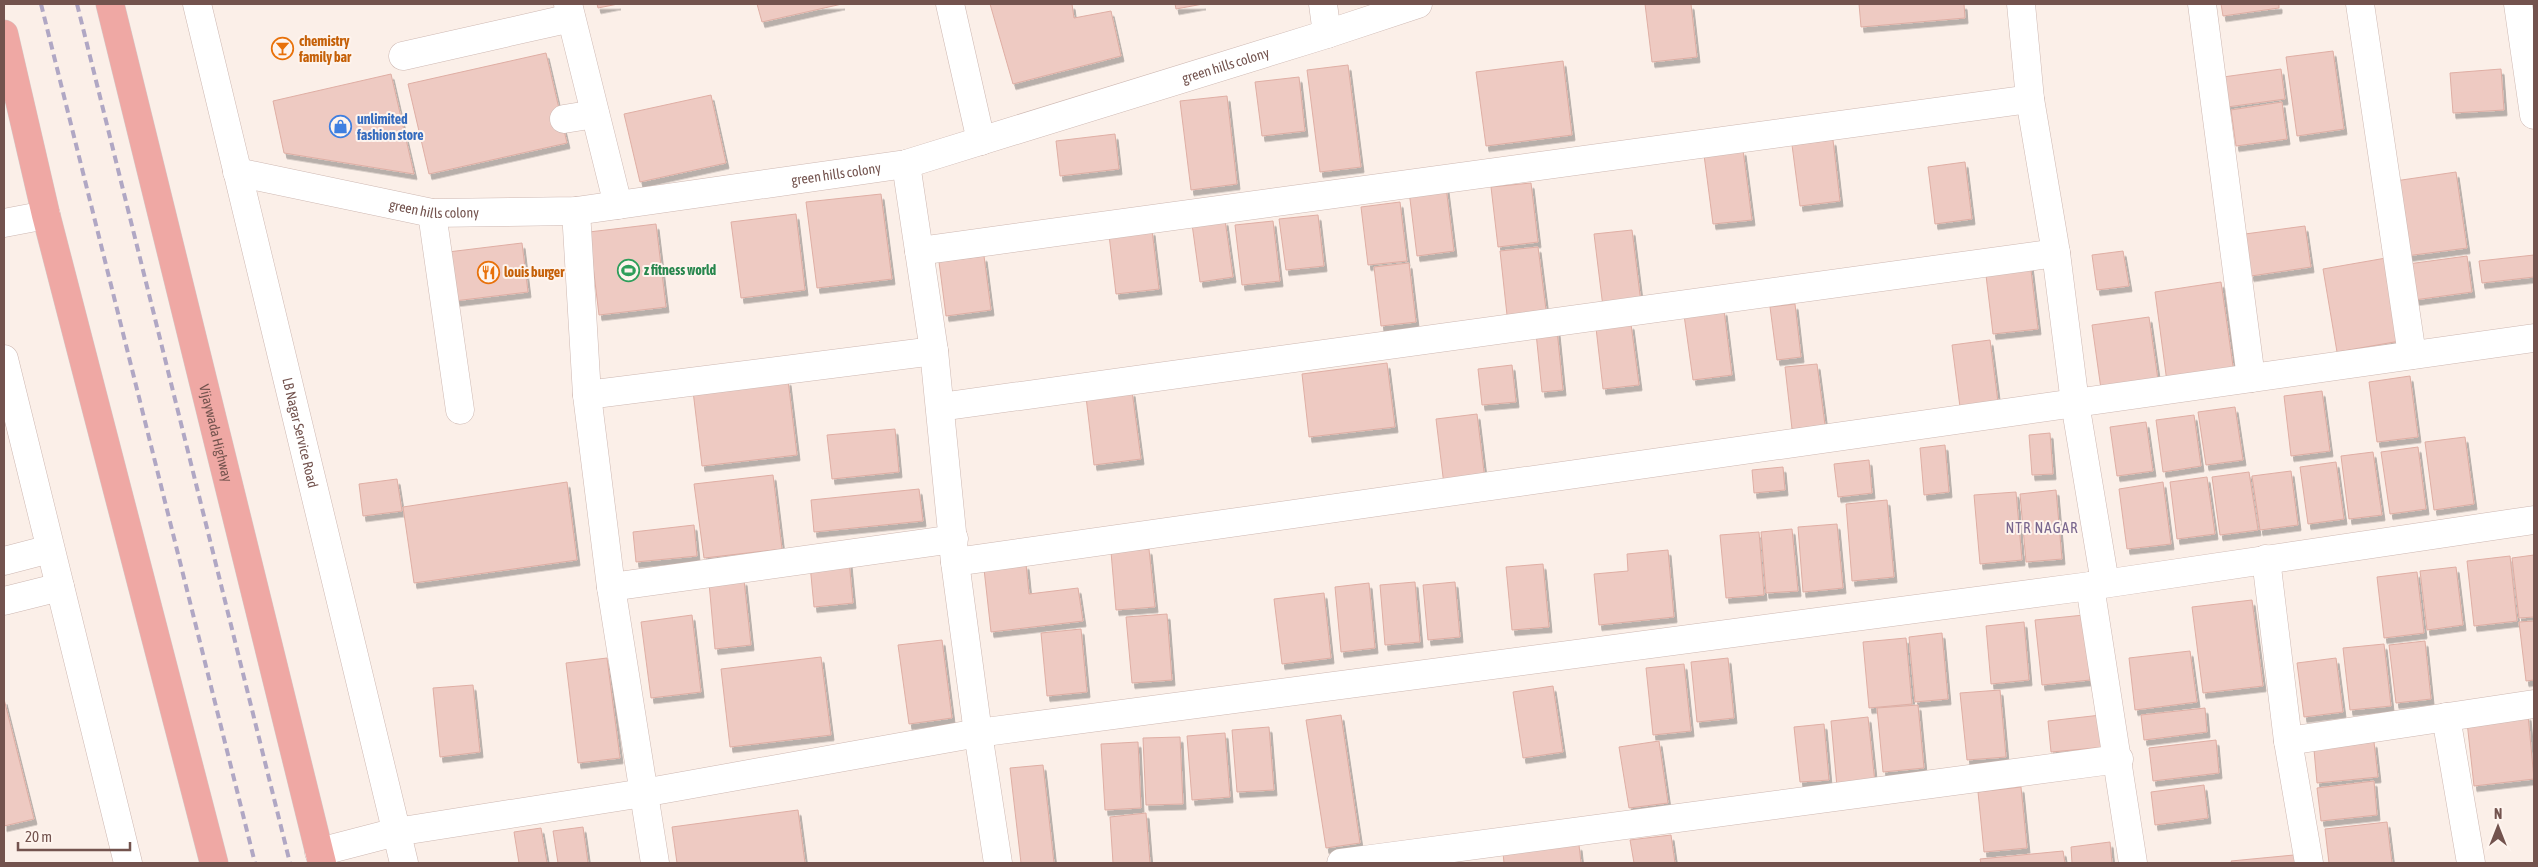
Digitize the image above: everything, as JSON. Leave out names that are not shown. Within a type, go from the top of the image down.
[{"type":"highway","name":"Vijaywada Highway","points":[[110,4],[321,857]]},
{"type":"highway","points":[[4,34],[46,215],[214,863]]},
{"type":"street","name":"LB Nagar Service Road","points":[[197,4],[404,863]]},
{"type":"street","points":[[950,4],[981,141]]},
{"type":"street","points":[[1323,4],[1327,34]]},
{"type":"street","name":"green hills colony","points":[[237,172],[432,213],[576,210],[618,205],[906,164],[1418,4]]},
{"type":"street","points":[[2021,4],[2030,99],[2056,253],[2133,863]]},
{"type":"street","points":[[2202,4],[2251,378]]},
{"type":"street","points":[[2360,4],[2412,356]]},
{"type":"street","points":[[2518,4],[2534,115]]},
{"type":"street","points":[[403,56],[570,11],[618,205]]},
{"type":"street","points":[[919,251],[2030,99]]},
{"type":"street","points":[[564,119],[595,114]]},
{"type":"street","points":[[906,164],[934,351],[954,550],[978,733],[998,863]]},
{"type":"street","points":[[576,210],[587,395],[611,587],[643,793],[656,863]]},
{"type":"street","points":[[432,213],[460,410]]},
{"type":"street","points":[[4,223],[46,215]]},
{"type":"street","points":[[940,407],[2056,253]]},
{"type":"street","points":[[611,587],[954,550],[2076,403],[2534,338]]},
{"type":"street","points":[[587,395],[934,351]]},
{"type":"street","points":[[4,359],[128,863]]},
{"type":"street","points":[[321,857],[396,832],[643,793],[978,733],[2098,585],[2534,520]]},
{"type":"street","points":[[4,561],[50,548]]},
{"type":"street","points":[[2266,559],[2288,741],[2309,863]]},
{"type":"street","points":[[4,600],[60,587]]},
{"type":"street","points":[[2288,741],[2534,704]]},
{"type":"street","points":[[2446,717],[2471,863]]},
{"type":"street","points":[[1341,863],[2119,759]]},
{"type":"building","points":[[597,4],[618,4],[598,8]]},
{"type":"building","points":[[757,4],[842,4],[762,22]]},
{"type":"building","points":[[990,4],[1072,4],[1074,18],[1111,11],[1121,56],[1013,84]]},
{"type":"building","points":[[1175,4],[1203,4],[1176,9]]},
{"type":"building","points":[[1645,4],[1691,4],[1697,57],[1652,62]]},
{"type":"building","points":[[1859,4],[1964,4],[1965,18],[1861,27]]},
{"type":"building","points":[[2221,4],[2279,4],[2279,8],[2223,16]]},
{"type":"building","points":[[2333,51],[2344,129],[2297,136],[2286,57]]},
{"type":"building","points":[[546,53],[567,143],[429,174],[408,84]]},
{"type":"building","points":[[1563,61],[1572,135],[1486,146],[1476,72]]},
{"type":"building","points":[[1348,65],[1361,167],[1320,172],[1307,70]]},
{"type":"building","points":[[2281,69],[2285,99],[2227,107],[2223,77]]},
{"type":"building","points":[[2501,69],[2504,110],[2453,113],[2450,73]]},
{"type":"building","name":"unlimited fashion store","points":[[391,74],[414,174],[284,153],[273,101]]},
{"type":"building","points":[[1299,77],[1305,131],[1262,136],[1255,82]]},
{"type":"building","points":[[711,95],[726,163],[640,182],[624,114]]},
{"type":"building","points":[[1227,96],[1237,184],[1191,190],[1180,101]]},
{"type":"building","points":[[2282,102],[2287,139],[2236,146],[2231,110]]},
{"type":"building","points":[[1115,134],[1119,169],[1060,176],[1056,141]]},
{"type":"building","points":[[1833,140],[1840,201],[1800,206],[1792,145]]},
{"type":"building","points":[[1743,150],[1752,220],[1713,224],[1704,155]]},
{"type":"building","points":[[1965,162],[1972,219],[1935,224],[1928,167]]},
{"type":"building","points":[[2456,172],[2467,248],[2406,256],[2395,181]]},
{"type":"building","points":[[1531,183],[1538,242],[1498,247],[1491,187]]},
{"type":"building","points":[[1446,187],[1454,251],[1417,256],[1409,191]]},
{"type":"building","points":[[881,194],[892,279],[817,288],[806,202]]},
{"type":"building","points":[[1400,202],[1407,261],[1368,265],[1361,207]]},
{"type":"building","points":[[796,214],[805,290],[741,298],[731,222]]},
{"type":"building","points":[[1318,215],[1324,266],[1286,270],[1279,219]]},
{"type":"building","points":[[1225,220],[1233,277],[1200,282],[1192,224]]},
{"type":"building","points":[[1273,221],[1280,281],[1242,285],[1235,225]]},
{"type":"building","name":"z fitness world","points":[[656,224],[666,307],[599,315],[589,232]]},
{"type":"building","points":[[2305,226],[2311,267],[2251,276],[2245,234]]},
{"type":"building","points":[[1152,230],[1159,289],[1116,294],[1109,235]]},
{"type":"building","points":[[1632,230],[1641,303],[1603,307],[1594,234]]},
{"type":"building","name":"louis burger","points":[[522,243],[528,292],[454,301],[448,252]]},
{"type":"building","points":[[1538,247],[1546,310],[1507,315],[1500,251]]},
{"type":"building","points":[[2123,251],[2129,286],[2097,290],[2092,255]]},
{"type":"building","points":[[2534,255],[2534,277],[2482,283],[2479,261]]},
{"type":"building","points":[[984,256],[991,310],[946,316],[939,262]]},
{"type":"building","points":[[2467,256],[2472,292],[2414,300],[2408,264]]},
{"type":"building","points":[[2386,258],[2400,341],[2337,352],[2323,269]]},
{"type":"building","points":[[2030,262],[2038,329],[1993,334],[1985,267]]},
{"type":"building","points":[[1409,263],[1416,322],[1381,326],[1374,267]]},
{"type":"building","points":[[2221,282],[2234,373],[2167,382],[2155,292]]},
{"type":"building","points":[[1795,304],[1801,357],[1777,360],[1770,307]]},
{"type":"building","points":[[1724,310],[1732,375],[1693,380],[1684,315]]},
{"type":"building","points":[[2149,317],[2158,380],[2101,389],[2092,325]]},
{"type":"building","points":[[1631,324],[1639,385],[1603,389],[1596,328]]},
{"type":"building","points":[[1557,330],[1563,390],[1542,392],[1536,333]]},
{"type":"building","points":[[1990,340],[1998,402],[1960,407],[1952,345]]},
{"type":"building","points":[[1387,363],[1395,427],[1309,437],[1302,374]]},
{"type":"building","points":[[1817,364],[1825,425],[1792,429],[1785,367]]},
{"type":"building","points":[[1512,365],[1516,402],[1482,405],[1478,369]]},
{"type":"building","points":[[2410,376],[2418,437],[2377,442],[2369,382]]},
{"type":"building","points":[[788,380],[797,455],[702,466],[693,391]]},
{"type":"building","points":[[1132,391],[1141,459],[1094,465],[1086,397]]},
{"type":"building","points":[[2322,391],[2330,451],[2291,456],[2284,396]]},
{"type":"building","points":[[2235,407],[2243,460],[2206,465],[2198,412]]},
{"type":"building","points":[[1477,414],[1485,480],[1444,485],[1436,419]]},
{"type":"building","points":[[2194,415],[2201,466],[2163,472],[2156,420]]},
{"type":"building","points":[[2146,422],[2153,471],[2117,476],[2110,427]]},
{"type":"building","points":[[895,429],[899,472],[832,479],[827,435]]},
{"type":"building","points":[[2050,433],[2053,474],[2032,475],[2029,435]]},
{"type":"building","points":[[2465,437],[2474,504],[2434,510],[2425,442]]},
{"type":"building","points":[[1945,445],[1949,492],[1924,495],[1920,448]]},
{"type":"building","points":[[2418,447],[2426,509],[2390,514],[2381,452]]},
{"type":"building","points":[[2373,452],[2382,515],[2349,519],[2341,456]]},
{"type":"building","points":[[1869,460],[1872,493],[1838,497],[1834,464]]},
{"type":"building","points":[[2336,462],[2344,519],[2308,524],[2300,467]]},
{"type":"building","points":[[1783,467],[1785,490],[1754,493],[1752,470]]},
{"type":"building","points":[[2291,471],[2298,525],[2260,530],[2252,476]]},
{"type":"building","points":[[2249,472],[2258,530],[2220,535],[2212,477]]},
{"type":"building","points":[[773,475],[782,549],[704,558],[694,484]]},
{"type":"building","points":[[2207,477],[2215,534],[2177,539],[2170,482]]},
{"type":"building","points":[[397,479],[402,511],[363,516],[359,484]]},
{"type":"building","points":[[567,482],[577,560],[414,583],[403,507]]},
{"type":"building","points":[[2163,482],[2171,544],[2127,549],[2119,489]]},
{"type":"building","points":[[919,489],[923,521],[814,532],[811,500]]},
{"type":"building","points":[[2056,490],[2062,559],[2026,562],[2020,494]]},
{"type":"building","points":[[2016,492],[2022,560],[1980,564],[1974,495]]},
{"type":"building","points":[[1887,500],[1894,577],[1852,581],[1846,504]]},
{"type":"building","points":[[1837,524],[1843,588],[1803,592],[1798,527]]},
{"type":"building","points":[[694,525],[697,556],[636,562],[633,532]]},
{"type":"building","points":[[1792,529],[1798,591],[1766,593],[1761,532]]},
{"type":"building","points":[[1759,532],[1764,595],[1726,598],[1720,535]]},
{"type":"building","points":[[1149,549],[1155,607],[1116,610],[1111,552]]},
{"type":"building","points":[[1668,550],[1674,617],[1599,625],[1594,574],[1628,571],[1627,554]]},
{"type":"building","points":[[2534,555],[2534,617],[2519,618],[2512,558]]},
{"type":"building","points":[[2510,556],[2517,621],[2474,626],[2467,561]]},
{"type":"building","points":[[849,561],[853,603],[814,607],[810,565]]},
{"type":"building","points":[[1026,564],[1029,594],[1078,588],[1083,621],[991,632],[984,569]]},
{"type":"building","points":[[1543,564],[1549,627],[1512,630],[1506,567]]},
{"type":"building","points":[[2456,567],[2463,625],[2427,630],[2420,571]]},
{"type":"building","points":[[2417,572],[2424,633],[2384,638],[2377,577]]},
{"type":"building","points":[[744,580],[751,645],[715,649],[709,583]]},
{"type":"building","points":[[1415,582],[1420,642],[1385,645],[1380,585]]},
{"type":"building","points":[[1455,582],[1460,637],[1428,640],[1423,585]]},
{"type":"building","points":[[1369,583],[1375,648],[1341,652],[1335,587]]},
{"type":"building","points":[[1324,593],[1331,658],[1282,664],[1274,599]]},
{"type":"building","points":[[2252,600],[2263,686],[2203,693],[2192,607]]},
{"type":"building","points":[[1167,614],[1172,680],[1132,683],[1126,617]]},
{"type":"building","points":[[692,615],[701,692],[651,698],[641,622]]},
{"type":"building","points":[[2084,615],[2090,680],[2042,685],[2035,620]]},
{"type":"building","points":[[2534,621],[2534,680],[2526,681],[2519,622]]},
{"type":"building","points":[[2024,622],[2029,680],[1991,684],[1986,626]]},
{"type":"building","points":[[1081,629],[1087,692],[1047,696],[1041,633]]},
{"type":"building","points":[[1942,633],[1948,699],[1915,702],[1909,637]]},
{"type":"building","points":[[1906,638],[1912,704],[1869,708],[1863,642]]},
{"type":"building","points":[[942,640],[952,718],[909,724],[898,645]]},
{"type":"building","points":[[2425,641],[2431,699],[2396,703],[2389,645]]},
{"type":"building","points":[[2384,644],[2391,706],[2350,710],[2343,648]]},
{"type":"building","points":[[2190,651],[2197,702],[2135,710],[2129,658]]},
{"type":"building","points":[[821,657],[831,735],[730,747],[721,669]]},
{"type":"building","points":[[607,658],[620,758],[578,763],[566,663]]},
{"type":"building","points":[[1728,658],[1734,718],[1697,722],[1691,662]]},
{"type":"building","points":[[2336,658],[2343,712],[2304,717],[2297,663]]},
{"type":"building","points":[[1684,664],[1691,731],[1653,735],[1646,668]]},
{"type":"building","points":[[473,685],[480,752],[440,757],[433,688]]},
{"type":"building","points":[[1553,686],[1563,752],[1523,758],[1513,692]]},
{"type":"building","points":[[2000,690],[2006,757],[1967,760],[1960,693]]},
{"type":"building","points":[[4,699],[34,819],[4,826]]},
{"type":"building","points":[[1918,705],[1924,768],[1883,772],[1877,708]]},
{"type":"building","points":[[2205,708],[2207,732],[2144,740],[2141,715]]},
{"type":"building","points":[[1341,715],[1360,843],[1326,848],[1306,720]]},
{"type":"building","points":[[2101,715],[2105,747],[2051,752],[2048,721]]},
{"type":"building","points":[[2528,715],[2534,779],[2474,786],[2467,722]]},
{"type":"building","points":[[1868,717],[1875,783],[1837,787],[1831,721]]},
{"type":"building","points":[[1824,724],[1829,780],[1800,782],[1794,727]]},
{"type":"building","points":[[1269,727],[1274,790],[1237,792],[1232,730]]},
{"type":"building","points":[[1225,733],[1230,797],[1192,800],[1187,736]]},
{"type":"building","points":[[1180,737],[1183,804],[1146,805],[1143,738]]},
{"type":"building","points":[[2216,740],[2219,773],[2153,781],[2149,748]]},
{"type":"building","points":[[1659,741],[1668,803],[1629,808],[1619,747]]},
{"type":"building","points":[[1138,742],[1141,808],[1105,810],[1101,744]]},
{"type":"building","points":[[2374,742],[2378,777],[2317,783],[2314,750]]},
{"type":"building","points":[[1043,765],[1054,863],[1021,863],[1010,768]]},
{"type":"building","points":[[2374,781],[2377,815],[2321,821],[2317,788]]},
{"type":"building","points":[[2204,785],[2208,818],[2155,825],[2151,792]]},
{"type":"building","points":[[2021,787],[2027,848],[1984,852],[1978,792]]},
{"type":"building","points":[[798,810],[805,863],[677,863],[672,827]]},
{"type":"building","points":[[1146,813],[1150,863],[1113,863],[1110,817]]},
{"type":"building","points":[[2387,822],[2392,863],[2329,863],[2325,829]]},
{"type":"building","points":[[583,827],[588,863],[558,863],[553,831]]},
{"type":"building","points":[[541,828],[547,863],[519,863],[514,832]]},
{"type":"building","points":[[1671,835],[1675,863],[1634,863],[1630,840]]},
{"type":"building","points":[[2110,842],[2112,863],[2072,863],[2071,847]]},
{"type":"building","points":[[1579,845],[1581,863],[1504,863],[1503,853]]},
{"type":"building","points":[[2063,851],[2065,863],[1981,863],[1980,859]]},
{"type":"building","points":[[2294,855],[2295,863],[2232,863],[2231,861]]},
{"type":"railway","points":[[41,4],[255,863]]},
{"type":"railway","points":[[77,4],[290,863]]},
{"type":"place","name":"chemistry family bar","points":[[283,49]]},
{"type":"place","name":"unlimited fashion store","points":[[341,127]]},
{"type":"place","name":"z fitness world","points":[[628,270]]},
{"type":"place","name":"louis burger","points":[[488,272]]},
{"type":"district","name":"NTR NAGAR","points":[[2042,527]]}]
